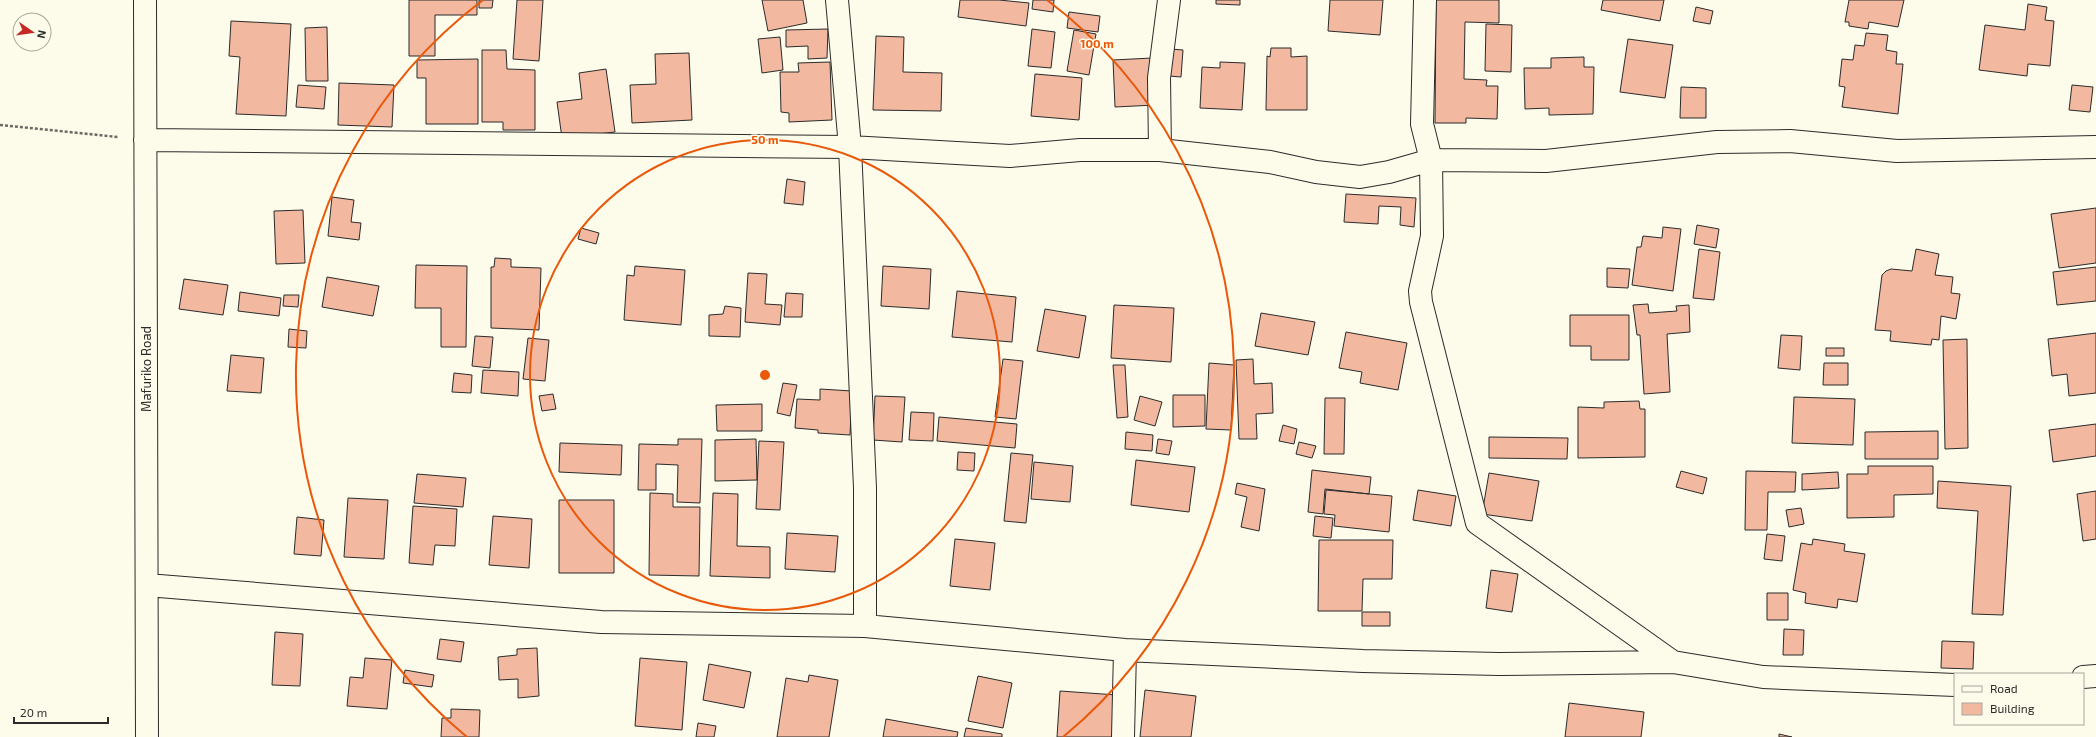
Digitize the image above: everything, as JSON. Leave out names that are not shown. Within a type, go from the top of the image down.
[{"type":"street","name":"Mafuriko Road","points":[[145,0],[147,737]]},
{"type":"street","points":[[837,0],[850,147],[866,488],[865,626]]},
{"type":"street","points":[[1160,150],[1159,78],[1169,0]]},
{"type":"street","points":[[1424,0],[1422,124],[1431,160],[1432,236],[1420,291],[1421,302],[1477,523],[1673,662]]},
{"type":"street","points":[[145,140],[850,147],[1010,156],[1080,150],[1160,150],[1270,162],[1316,172],[1360,177],[1389,172],[1431,160],[1546,161],[1717,142],[1790,141],[1897,152],[2096,147]]},
{"type":"street","points":[[147,585],[601,622],[865,626],[1126,650],[1363,661],[1484,664],[1673,662],[1763,677],[1954,685]]},
{"type":"street","points":[[1123,737],[1126,650]]},
{"type":"street","points":[[2084,677],[2096,676]]},
{"type":"path","points":[[0,126],[145,140]]},
{"type":"building","points":[[409,0],[477,0],[477,15],[435,15],[435,56],[409,56]]},
{"type":"building","points":[[479,0],[493,0],[492,8],[479,8]]},
{"type":"building","points":[[517,0],[543,0],[539,61],[513,59]]},
{"type":"building","points":[[762,0],[803,0],[807,23],[768,31]]},
{"type":"building","points":[[960,0],[999,0],[1029,3],[1026,26],[958,17]]},
{"type":"building","points":[[1033,0],[1054,0],[1053,12],[1032,9]]},
{"type":"building","points":[[1216,0],[1240,0],[1240,5],[1216,4]]},
{"type":"building","points":[[1330,0],[1383,0],[1380,35],[1328,31]]},
{"type":"building","points":[[1436,0],[1499,0],[1499,23],[1465,22],[1464,79],[1487,80],[1486,86],[1498,86],[1497,119],[1466,118],[1466,123],[1435,123]]},
{"type":"building","points":[[1603,0],[1664,0],[1660,21],[1601,10]]},
{"type":"building","points":[[1849,0],[1904,0],[1898,27],[1869,22],[1868,29],[1849,26],[1849,22],[1845,22]]},
{"type":"building","points":[[2028,4],[2047,7],[2045,20],[2054,21],[2050,66],[2028,64],[2027,76],[1979,70],[1985,25],[2025,30]]},
{"type":"building","points":[[1696,7],[1713,11],[1710,24],[1693,21]]},
{"type":"building","points":[[1069,12],[1100,16],[1098,32],[1067,28]]},
{"type":"building","points":[[231,21],[291,24],[286,116],[236,114],[240,57],[229,56]]},
{"type":"building","points":[[1486,24],[1512,25],[1511,72],[1485,71]]},
{"type":"building","points":[[327,27],[328,81],[306,81],[305,28]]},
{"type":"building","points":[[828,29],[827,58],[808,59],[808,46],[786,47],[786,30]]},
{"type":"building","points":[[1032,29],[1055,32],[1051,68],[1028,66]]},
{"type":"building","points":[[1074,30],[1096,34],[1089,75],[1067,71]]},
{"type":"building","points":[[1866,33],[1888,35],[1886,50],[1897,52],[1896,64],[1903,64],[1898,114],[1842,107],[1845,87],[1839,86],[1842,59],[1853,60],[1855,45],[1864,46]]},
{"type":"building","points":[[876,36],[904,37],[903,72],[942,73],[941,111],[873,110]]},
{"type":"building","points":[[780,37],[783,70],[762,73],[758,39]]},
{"type":"building","points":[[1628,39],[1673,45],[1665,98],[1620,92]]},
{"type":"building","points":[[1271,48],[1291,48],[1291,57],[1307,56],[1307,110],[1266,110],[1267,56],[1270,57]]},
{"type":"building","points":[[1171,49],[1183,50],[1181,77],[1169,76]]},
{"type":"building","points":[[482,50],[506,50],[507,69],[535,70],[535,130],[503,130],[503,122],[482,122]]},
{"type":"building","points":[[689,53],[692,120],[632,123],[630,85],[656,84],[655,54]]},
{"type":"building","points":[[1584,57],[1584,67],[1594,67],[1593,114],[1549,115],[1549,108],[1525,109],[1524,68],[1551,68],[1551,58]]},
{"type":"building","points":[[1152,58],[1155,105],[1115,107],[1113,60]]},
{"type":"building","points":[[478,59],[478,124],[426,124],[426,78],[417,78],[417,60]]},
{"type":"building","points":[[830,62],[832,120],[789,122],[789,113],[781,112],[780,72],[799,72],[798,63]]},
{"type":"building","points":[[1220,62],[1245,63],[1242,110],[1200,108],[1202,67],[1220,68]]},
{"type":"building","points":[[606,69],[615,132],[562,138],[557,102],[582,99],[579,73]]},
{"type":"building","points":[[1035,74],[1082,78],[1079,120],[1031,116]]},
{"type":"building","points":[[339,83],[394,85],[392,127],[338,125]]},
{"type":"building","points":[[298,85],[326,87],[324,109],[296,107]]},
{"type":"building","points":[[2072,85],[2093,87],[2090,112],[2069,110]]},
{"type":"building","points":[[1681,87],[1706,88],[1706,118],[1680,118]]},
{"type":"building","points":[[787,179],[805,182],[803,205],[784,203]]},
{"type":"building","points":[[1346,194],[1416,198],[1414,227],[1400,225],[1401,207],[1379,206],[1378,224],[1344,222]]},
{"type":"building","points":[[332,197],[354,200],[351,222],[361,223],[359,240],[328,236]]},
{"type":"building","points":[[2096,208],[2096,263],[2059,268],[2051,214]]},
{"type":"building","points":[[303,210],[305,263],[276,264],[274,211]]},
{"type":"building","points":[[1697,225],[1719,229],[1716,248],[1694,244]]},
{"type":"building","points":[[1663,227],[1681,229],[1673,291],[1632,285],[1637,247],[1641,247],[1643,236],[1662,238]]},
{"type":"building","points":[[581,228],[599,233],[596,244],[578,239]]},
{"type":"building","points":[[1699,249],[1720,252],[1714,300],[1693,298]]},
{"type":"building","points":[[1916,249],[1939,254],[1935,275],[1953,277],[1951,293],[1960,294],[1956,319],[1941,316],[1939,340],[1932,339],[1931,345],[1890,341],[1891,331],[1875,330],[1882,275],[1891,269],[1912,271]]},
{"type":"building","points":[[495,258],[511,259],[511,267],[541,268],[539,330],[491,328],[491,267],[494,267]]},
{"type":"building","points":[[416,265],[467,266],[466,347],[441,347],[441,308],[415,308]]},
{"type":"building","points":[[635,266],[685,270],[681,325],[624,320],[627,275],[634,276]]},
{"type":"building","points":[[883,266],[931,269],[929,309],[881,306]]},
{"type":"building","points":[[2096,267],[2096,301],[2057,305],[2053,272]]},
{"type":"building","points":[[1607,268],[1630,269],[1628,288],[1607,287]]},
{"type":"building","points":[[748,273],[767,274],[765,304],[782,305],[780,325],[745,322]]},
{"type":"building","points":[[327,277],[379,286],[373,316],[322,307]]},
{"type":"building","points":[[184,279],[228,285],[223,315],[179,309]]},
{"type":"building","points":[[957,291],[1016,297],[1012,342],[952,337]]},
{"type":"building","points":[[240,292],[281,298],[279,316],[238,311]]},
{"type":"building","points":[[786,293],[803,294],[802,317],[784,317]]},
{"type":"building","points":[[284,295],[299,295],[298,307],[283,306]]},
{"type":"building","points":[[1648,304],[1649,313],[1677,311],[1676,306],[1689,305],[1690,332],[1667,334],[1670,392],[1644,394],[1640,335],[1637,335],[1633,305]]},
{"type":"building","points":[[1114,305],[1174,308],[1171,362],[1111,358]]},
{"type":"building","points":[[725,306],[741,308],[740,337],[709,336],[709,315],[723,314]]},
{"type":"building","points":[[1045,309],[1086,316],[1079,358],[1037,351]]},
{"type":"building","points":[[1261,313],[1315,322],[1308,355],[1255,346]]},
{"type":"building","points":[[1570,315],[1629,315],[1629,360],[1591,360],[1591,346],[1570,346]]},
{"type":"building","points":[[289,329],[307,331],[306,348],[288,347]]},
{"type":"building","points":[[1346,332],[1407,343],[1398,390],[1360,383],[1362,372],[1339,368]]},
{"type":"building","points":[[2096,333],[2096,393],[2069,396],[2067,374],[2052,376],[2048,339]]},
{"type":"building","points":[[1781,335],[1802,336],[1800,370],[1778,368]]},
{"type":"building","points":[[475,336],[493,337],[490,368],[472,366]]},
{"type":"building","points":[[528,338],[549,340],[545,381],[523,379]]},
{"type":"building","points":[[1967,339],[1968,448],[1945,449],[1943,340]]},
{"type":"building","points":[[1826,348],[1844,348],[1844,356],[1826,356]]},
{"type":"building","points":[[231,355],[264,358],[261,393],[227,391]]},
{"type":"building","points":[[1003,359],[1023,361],[1016,419],[995,417]]},
{"type":"building","points":[[1253,359],[1254,384],[1272,383],[1273,413],[1256,414],[1257,439],[1239,439],[1236,360]]},
{"type":"building","points":[[1209,363],[1234,365],[1231,430],[1206,429]]},
{"type":"building","points":[[1824,363],[1848,363],[1848,385],[1823,385]]},
{"type":"building","points":[[1113,365],[1125,365],[1128,417],[1117,418]]},
{"type":"building","points":[[483,370],[519,372],[518,396],[481,393]]},
{"type":"building","points":[[454,373],[472,375],[471,393],[452,392]]},
{"type":"building","points":[[783,383],[797,385],[790,416],[777,413]]},
{"type":"building","points":[[820,389],[852,391],[850,435],[818,433],[818,430],[795,428],[797,399],[820,400]]},
{"type":"building","points":[[553,394],[556,409],[542,411],[539,396]]},
{"type":"building","points":[[1173,395],[1205,395],[1205,426],[1173,427]]},
{"type":"building","points":[[875,396],[905,397],[902,442],[873,440]]},
{"type":"building","points":[[1140,396],[1162,402],[1155,426],[1134,420]]},
{"type":"building","points":[[1794,397],[1855,399],[1853,445],[1792,443]]},
{"type":"building","points":[[1325,398],[1345,398],[1344,454],[1324,454]]},
{"type":"building","points":[[1639,401],[1640,409],[1645,409],[1645,457],[1578,458],[1578,407],[1604,408],[1604,402]]},
{"type":"building","points":[[762,404],[762,431],[717,431],[716,405]]},
{"type":"building","points":[[911,412],[934,413],[933,441],[909,440]]},
{"type":"building","points":[[939,417],[1017,424],[1015,448],[937,441]]},
{"type":"building","points":[[2096,424],[2096,456],[2053,462],[2049,430]]},
{"type":"building","points":[[1283,425],[1297,429],[1294,444],[1279,441]]},
{"type":"building","points":[[1938,431],[1938,459],[1865,459],[1865,432]]},
{"type":"building","points":[[1126,432],[1153,435],[1152,451],[1125,449]]},
{"type":"building","points":[[1489,437],[1568,438],[1567,459],[1489,458]]},
{"type":"building","points":[[678,439],[702,439],[700,503],[677,502],[678,465],[656,464],[656,490],[638,490],[639,444],[678,445]]},
{"type":"building","points":[[756,439],[757,480],[715,481],[715,440]]},
{"type":"building","points":[[1158,439],[1172,441],[1169,455],[1156,453]]},
{"type":"building","points":[[759,441],[784,442],[780,510],[756,509]]},
{"type":"building","points":[[1299,442],[1316,446],[1312,458],[1296,454]]},
{"type":"building","points":[[560,443],[622,445],[621,475],[559,472]]},
{"type":"building","points":[[958,452],[975,453],[974,471],[957,470]]},
{"type":"building","points":[[1011,453],[1033,455],[1026,523],[1004,521]]},
{"type":"building","points":[[1136,460],[1195,467],[1189,512],[1131,505]]},
{"type":"building","points":[[1034,462],[1073,466],[1070,502],[1031,499]]},
{"type":"building","points":[[1868,466],[1933,466],[1933,494],[1894,495],[1894,517],[1847,518],[1847,474],[1868,474]]},
{"type":"building","points":[[1312,470],[1371,477],[1369,494],[1325,489],[1323,514],[1308,512]]},
{"type":"building","points":[[1681,471],[1707,478],[1703,494],[1676,487]]},
{"type":"building","points":[[1746,471],[1796,472],[1795,492],[1768,492],[1767,530],[1745,530]]},
{"type":"building","points":[[1838,472],[1839,488],[1802,490],[1802,474]]},
{"type":"building","points":[[1489,473],[1539,481],[1532,521],[1482,514]]},
{"type":"building","points":[[417,474],[466,478],[463,507],[414,503]]},
{"type":"building","points":[[1938,481],[2011,486],[2003,615],[1972,614],[1978,511],[1937,508]]},
{"type":"building","points":[[1237,483],[1265,489],[1259,531],[1241,527],[1247,497],[1235,494]]},
{"type":"building","points":[[1326,490],[1392,496],[1389,532],[1334,526],[1335,515],[1324,514]]},
{"type":"building","points":[[1418,490],[1456,496],[1451,526],[1413,520]]},
{"type":"building","points":[[2096,491],[2096,539],[2083,541],[2077,494]]},
{"type":"building","points":[[650,493],[673,494],[673,507],[700,507],[699,576],[649,575]]},
{"type":"building","points":[[713,493],[738,494],[737,546],[770,547],[770,578],[710,576]]},
{"type":"building","points":[[348,498],[388,500],[384,559],[344,557]]},
{"type":"building","points":[[559,500],[614,500],[614,573],[559,573]]},
{"type":"building","points":[[413,506],[457,509],[455,546],[435,545],[433,565],[409,563]]},
{"type":"building","points":[[1801,508],[1804,524],[1789,527],[1786,510]]},
{"type":"building","points":[[493,516],[532,519],[529,568],[489,565]]},
{"type":"building","points":[[1315,516],[1333,518],[1331,538],[1313,536]]},
{"type":"building","points":[[297,517],[324,520],[321,556],[294,554]]},
{"type":"building","points":[[787,533],[838,536],[835,572],[785,569]]},
{"type":"building","points":[[1767,534],[1785,536],[1782,561],[1764,559]]},
{"type":"building","points":[[955,539],[995,543],[990,590],[950,586]]},
{"type":"building","points":[[1813,539],[1845,544],[1844,551],[1865,554],[1857,602],[1838,599],[1837,608],[1805,603],[1806,593],[1793,590],[1801,543],[1812,545]]},
{"type":"building","points":[[1319,540],[1393,540],[1392,579],[1363,579],[1362,611],[1318,611]]},
{"type":"building","points":[[1491,570],[1518,574],[1512,612],[1486,608]]},
{"type":"building","points":[[1767,593],[1788,593],[1788,620],[1767,620]]},
{"type":"building","points":[[1362,612],[1390,612],[1390,626],[1362,626]]},
{"type":"building","points":[[1784,629],[1804,630],[1803,655],[1783,655]]},
{"type":"building","points":[[275,632],[303,634],[300,686],[272,685]]},
{"type":"building","points":[[440,639],[464,642],[461,662],[437,659]]},
{"type":"building","points":[[1942,641],[1974,642],[1973,669],[1941,668]]},
{"type":"building","points":[[537,648],[539,696],[518,698],[518,679],[499,680],[498,657],[517,655],[517,649]]},
{"type":"building","points":[[365,658],[392,660],[387,709],[347,706],[350,677],[363,678]]},
{"type":"building","points":[[640,658],[687,662],[682,730],[635,726]]},
{"type":"building","points":[[709,664],[751,672],[744,708],[703,700]]},
{"type":"building","points":[[405,670],[434,675],[432,687],[403,683]]},
{"type":"building","points":[[809,675],[838,680],[829,737],[777,737],[786,678],[808,682]]},
{"type":"building","points":[[978,676],[1012,683],[1003,728],[968,721]]},
{"type":"building","points":[[1145,690],[1196,696],[1191,737],[1140,737]]},
{"type":"building","points":[[1060,691],[1117,695],[1114,737],[1057,737]]},
{"type":"building","points":[[1569,703],[1644,712],[1641,737],[1565,737]]},
{"type":"building","points":[[451,709],[480,710],[479,737],[441,737],[442,718],[451,718]]},
{"type":"building","points":[[886,719],[958,732],[957,737],[883,737]]},
{"type":"building","points":[[698,723],[716,726],[714,737],[696,737]]},
{"type":"building","points":[[966,728],[1002,734],[1002,737],[964,737]]},
{"type":"building","points":[[1779,734],[1792,737],[1779,737]]}]
